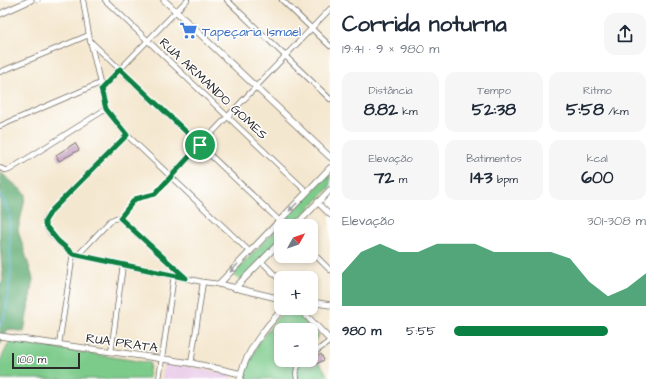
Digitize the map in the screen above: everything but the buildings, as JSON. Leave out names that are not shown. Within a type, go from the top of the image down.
[{"type":"street","points":[[0,14],[31,0]]},
{"type":"street","points":[[83,0],[90,41],[106,109],[127,135],[250,252]]},
{"type":"street","name":"RUA ARMANDO GOMES","points":[[105,0],[307,192]]},
{"type":"street","points":[[164,0],[330,157]]},
{"type":"street","points":[[0,126],[101,86],[120,69],[187,0]]},
{"type":"street","points":[[227,0],[330,99]]},
{"type":"street","points":[[282,0],[330,46]]},
{"type":"street","points":[[171,176],[330,9]]},
{"type":"street","points":[[0,72],[89,34]]},
{"type":"street","points":[[90,41],[278,219]]},
{"type":"street","points":[[0,168],[10,170],[106,109]]},
{"type":"street","points":[[127,135],[52,210],[45,221],[45,225],[58,241],[76,254],[274,297]]},
{"type":"street","points":[[282,219],[330,168]]},
{"type":"street","points":[[301,219],[330,190]]},
{"type":"street","points":[[317,202],[330,215]]},
{"type":"street","points":[[59,344],[76,254],[114,219],[120,218],[186,278]]},
{"type":"street","points":[[218,284],[274,227]]},
{"type":"street","points":[[235,288],[274,249]]},
{"type":"street","points":[[318,258],[330,270]]},
{"type":"street","points":[[262,262],[274,274]]},
{"type":"street","points":[[111,352],[123,265]]},
{"type":"street","points":[[159,379],[174,276]]},
{"type":"street","points":[[191,364],[203,282]]},
{"type":"street","points":[[318,303],[330,305]]},
{"type":"street","points":[[241,376],[254,346],[278,315]]},
{"type":"street","points":[[306,315],[330,341],[318,350]]},
{"type":"street","name":"RUA PRATA","points":[[1,336],[162,359],[191,364],[241,376]]},
{"type":"street","points":[[297,367],[297,379]]},
{"type":"path","points":[[120,218],[135,199],[155,194],[171,176]]},
{"type":"shaded area","points":[[164,363],[231,374],[230,379],[162,379]]},
{"type":"green space","points":[[0,172],[26,194],[18,230],[33,279],[24,332],[8,329],[0,345],[0,284],[3,280],[0,242]]},
{"type":"green space","points":[[330,173],[330,187],[300,219],[286,219]]},
{"type":"green space","points":[[274,231],[274,245],[240,281],[233,274]]},
{"type":"green space","points":[[298,315],[306,323],[274,323],[274,367],[318,367],[318,362],[329,379],[243,379],[259,342],[279,316]]},
{"type":"green space","points":[[10,341],[150,363],[148,379],[0,379],[0,361]]},
{"type":"waterway","points":[[0,192],[10,215],[11,269],[6,312],[0,326]]},
{"type":"place","name":"Tapeçaria Ismael","points":[[189,31]]},
{"type":"route","points":[[120,69],[200,145],[155,194],[135,199],[120,218],[186,278],[73,254],[58,241],[45,225],[45,221],[52,210],[127,135],[106,109],[101,89],[120,69]]}]
